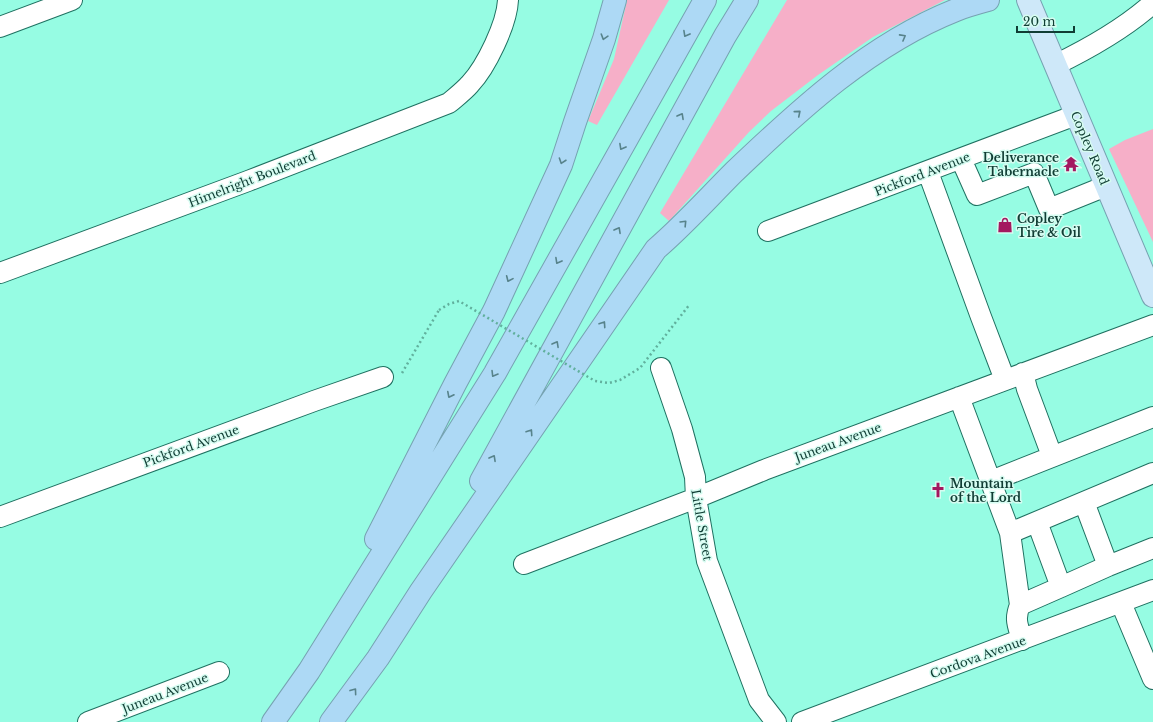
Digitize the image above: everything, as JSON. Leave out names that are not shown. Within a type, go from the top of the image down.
[{"type":"highway","points":[[309,671],[455,384],[494,311],[561,165],[574,122],[604,39],[615,0]]},
{"type":"highway","points":[[273,722],[309,671],[495,373],[705,0]]},
{"type":"highway","points":[[420,591],[725,36],[747,0]]},
{"type":"highway","points":[[331,722],[378,658],[420,591],[656,249],[676,232],[733,173],[764,144],[791,119],[839,79],[864,61],[916,30],[956,11],[988,0]]},
{"type":"main road","name":"Copley Road","points":[[1028,0],[1153,296]]},
{"type":"street","points":[[0,27],[72,0]]},
{"type":"street","name":"Himelright Boulevard","points":[[0,272],[248,181],[449,103],[470,84],[487,60],[504,22],[508,0]]},
{"type":"street","points":[[1055,64],[1088,49],[1140,15],[1153,3]]},
{"type":"street","name":"Pickford Avenue","points":[[768,231],[1076,115]]},
{"type":"street","points":[[961,159],[977,195],[1034,173],[1049,209],[1106,186]]},
{"type":"street","points":[[928,172],[981,317],[1014,376],[1027,389],[1052,456]]},
{"type":"street","name":"Juneau Avenue","points":[[524,564],[696,498],[764,470],[1153,325]]},
{"type":"street","name":"Little Street","points":[[660,368],[682,429],[695,477],[696,498],[707,561],[759,700],[776,722]]},
{"type":"street","name":"Pickford Avenue","points":[[0,517],[314,401],[392,377]]},
{"type":"street","points":[[959,397],[1010,534],[1020,605],[1016,615],[1022,640]]},
{"type":"street","points":[[991,481],[1153,417]]},
{"type":"street","points":[[1010,534],[1153,473]]},
{"type":"street","points":[[1084,502],[1108,566]]},
{"type":"street","points":[[1037,522],[1061,587]]},
{"type":"street","points":[[1020,605],[1153,548]]},
{"type":"street","name":"Cordova Avenue","points":[[802,722],[1153,590]]},
{"type":"street","points":[[1121,603],[1153,679]]},
{"type":"street","name":"Juneau Avenue","points":[[88,722],[219,672]]},
{"type":"path","points":[[392,377],[439,310],[449,304],[459,302],[595,381],[609,383],[620,380],[640,368],[690,304]]},
{"type":"shaded area","points":[[627,0],[669,0],[597,125],[588,121],[614,59]]},
{"type":"shaded area","points":[[787,0],[945,0],[873,37],[818,75],[771,111],[749,132],[669,221],[660,213]]},
{"type":"shaded area","points":[[1153,129],[1153,242],[1109,149],[1125,140]]},
{"type":"place","name":"Deliverance Tabernacle","points":[[1071,164]]},
{"type":"place","name":"Copley Tire & Oil","points":[[1005,225]]},
{"type":"place","name":"Mountain of the Lord","points":[[938,490]]}]
